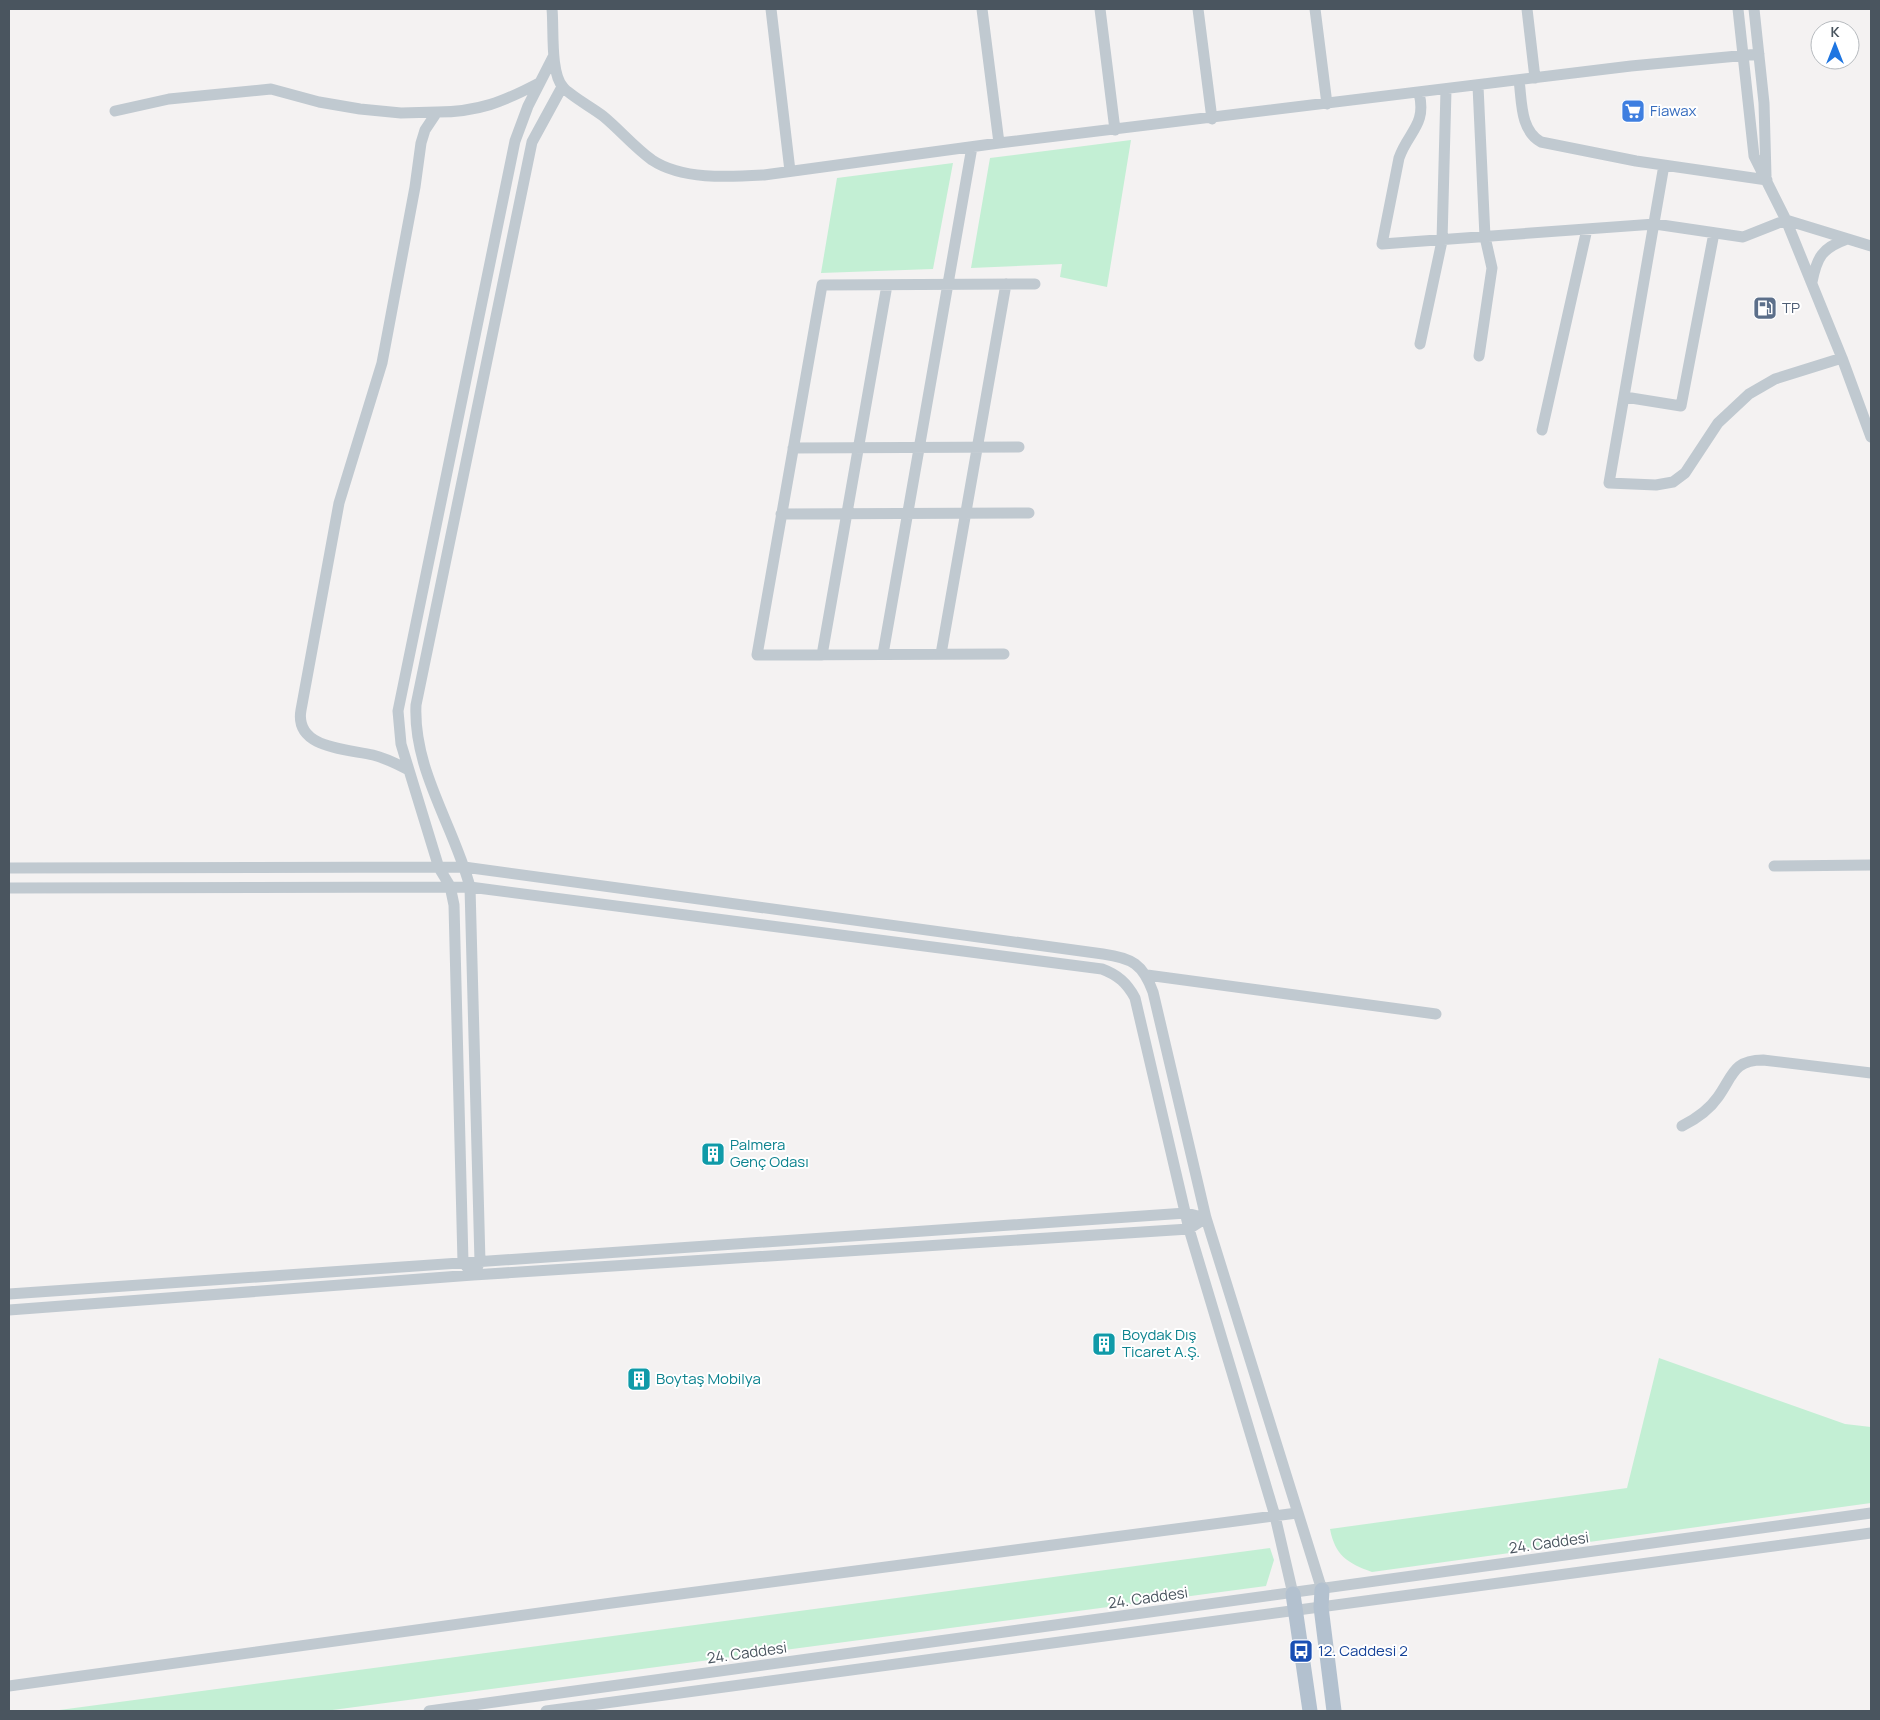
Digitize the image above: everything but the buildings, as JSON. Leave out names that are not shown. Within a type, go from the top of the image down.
[{"type":"main road","points":[[1322,1590],[1321,1606],[1334,1711]]},
{"type":"main road","points":[[1293,1594],[1310,1711]]},
{"type":"street","points":[[552,9],[554,30],[553,57],[562,87],[604,117],[648,157],[669,168],[728,176],[764,175],[999,143],[1212,119],[1535,78],[1759,54]]},
{"type":"street","points":[[771,9],[790,170]]},
{"type":"street","points":[[982,9],[999,143]]},
{"type":"street","points":[[1100,9],[1115,130]]},
{"type":"street","points":[[1198,9],[1212,119]]},
{"type":"street","points":[[1315,9],[1327,104]]},
{"type":"street","points":[[1527,9],[1535,78]]},
{"type":"street","points":[[1738,9],[1754,156],[1786,220],[1842,358],[1871,437]]},
{"type":"street","points":[[1754,9],[1764,103],[1767,180]]},
{"type":"street","points":[[473,1275],[463,1262],[454,905],[450,886],[439,868],[399,734],[400,698],[514,141],[553,57]]},
{"type":"street","points":[[1519,80],[1525,124],[1532,136],[1541,142],[1664,165],[1767,180]]},
{"type":"street","points":[[115,111],[168,99],[271,89],[319,102],[360,109],[402,113],[462,112],[484,108],[540,83]]},
{"type":"street","points":[[1478,86],[1485,237],[1492,268],[1479,356]]},
{"type":"street","points":[[473,1275],[480,1262],[470,887],[420,752],[416,729],[417,695],[532,142],[562,87]]},
{"type":"street","points":[[1420,344],[1442,241],[1446,90]]},
{"type":"street","points":[[1419,93],[1420,117],[1416,129],[1404,145],[1398,158],[1382,244],[1655,224],[1743,237],[1786,220],[1871,246]]},
{"type":"street","points":[[409,770],[382,758],[340,750],[314,739],[303,729],[300,715],[339,503],[382,362],[421,143],[425,130],[437,112]]},
{"type":"street","points":[[883,654],[972,147]]},
{"type":"street","points":[[1664,165],[1609,483],[1662,485],[1673,482],[1685,473],[1718,423],[1749,394],[1775,379],[1842,358]]},
{"type":"street","points":[[1542,430],[1587,229]]},
{"type":"street","points":[[1625,397],[1681,406],[1714,233]]},
{"type":"street","points":[[1812,283],[1820,255],[1833,244],[1847,239]]},
{"type":"street","points":[[941,654],[1006,284]]},
{"type":"street","points":[[1004,654],[757,655],[822,285],[1035,284]]},
{"type":"street","points":[[822,655],[887,285]]},
{"type":"street","points":[[793,448],[1019,447]]},
{"type":"street","points":[[782,514],[1029,513]]},
{"type":"street","points":[[1774,866],[1871,864]]},
{"type":"street","points":[[10,868],[464,867],[1103,954],[1133,961],[1147,975],[1153,992],[1206,1218],[1296,1513],[1322,1590]]},
{"type":"street","points":[[9,888],[470,887],[1102,969],[1116,975],[1128,985],[1135,998],[1189,1229],[1275,1516],[1293,1594]]},
{"type":"street","points":[[1147,975],[1436,1014]]},
{"type":"street","points":[[1682,1126],[1706,1110],[1718,1097],[1734,1071],[1751,1061],[1764,1060],[1871,1074]]},
{"type":"street","points":[[9,1294],[1186,1213],[1206,1218]]},
{"type":"street","points":[[9,1310],[473,1275],[1189,1229],[1206,1218]]},
{"type":"street","points":[[9,1686],[612,1603],[1296,1513]]},
{"type":"street","name":"24. Caddesi","points":[[429,1711],[1293,1594],[1871,1513]]},
{"type":"street","name":"24. Caddesi","points":[[546,1711],[1871,1533]]},
{"type":"green space","points":[[1131,140],[1107,287],[1060,277],[1062,264],[971,268],[990,158]]},
{"type":"green space","points":[[953,163],[933,269],[821,273],[837,178]]},
{"type":"green space","points":[[1659,1358],[1845,1424],[1871,1427],[1871,1503],[1372,1572],[1349,1561],[1339,1552],[1330,1529],[1627,1488]]},
{"type":"green space","points":[[1270,1548],[1274,1560],[1266,1586],[325,1711],[52,1711]]},
{"type":"place","name":"Fiawax","points":[[1633,111]]},
{"type":"place","name":"TP","points":[[1765,308]]},
{"type":"place","name":"Palmera Genç Odası","points":[[713,1154]]},
{"type":"place","name":"Boydak Dış Ticaret A.Ş.","points":[[1104,1344]]},
{"type":"place","name":"Boytaş Mobilya","points":[[639,1379]]},
{"type":"place","name":"12. Caddesi 2","points":[[1301,1651]]}]
